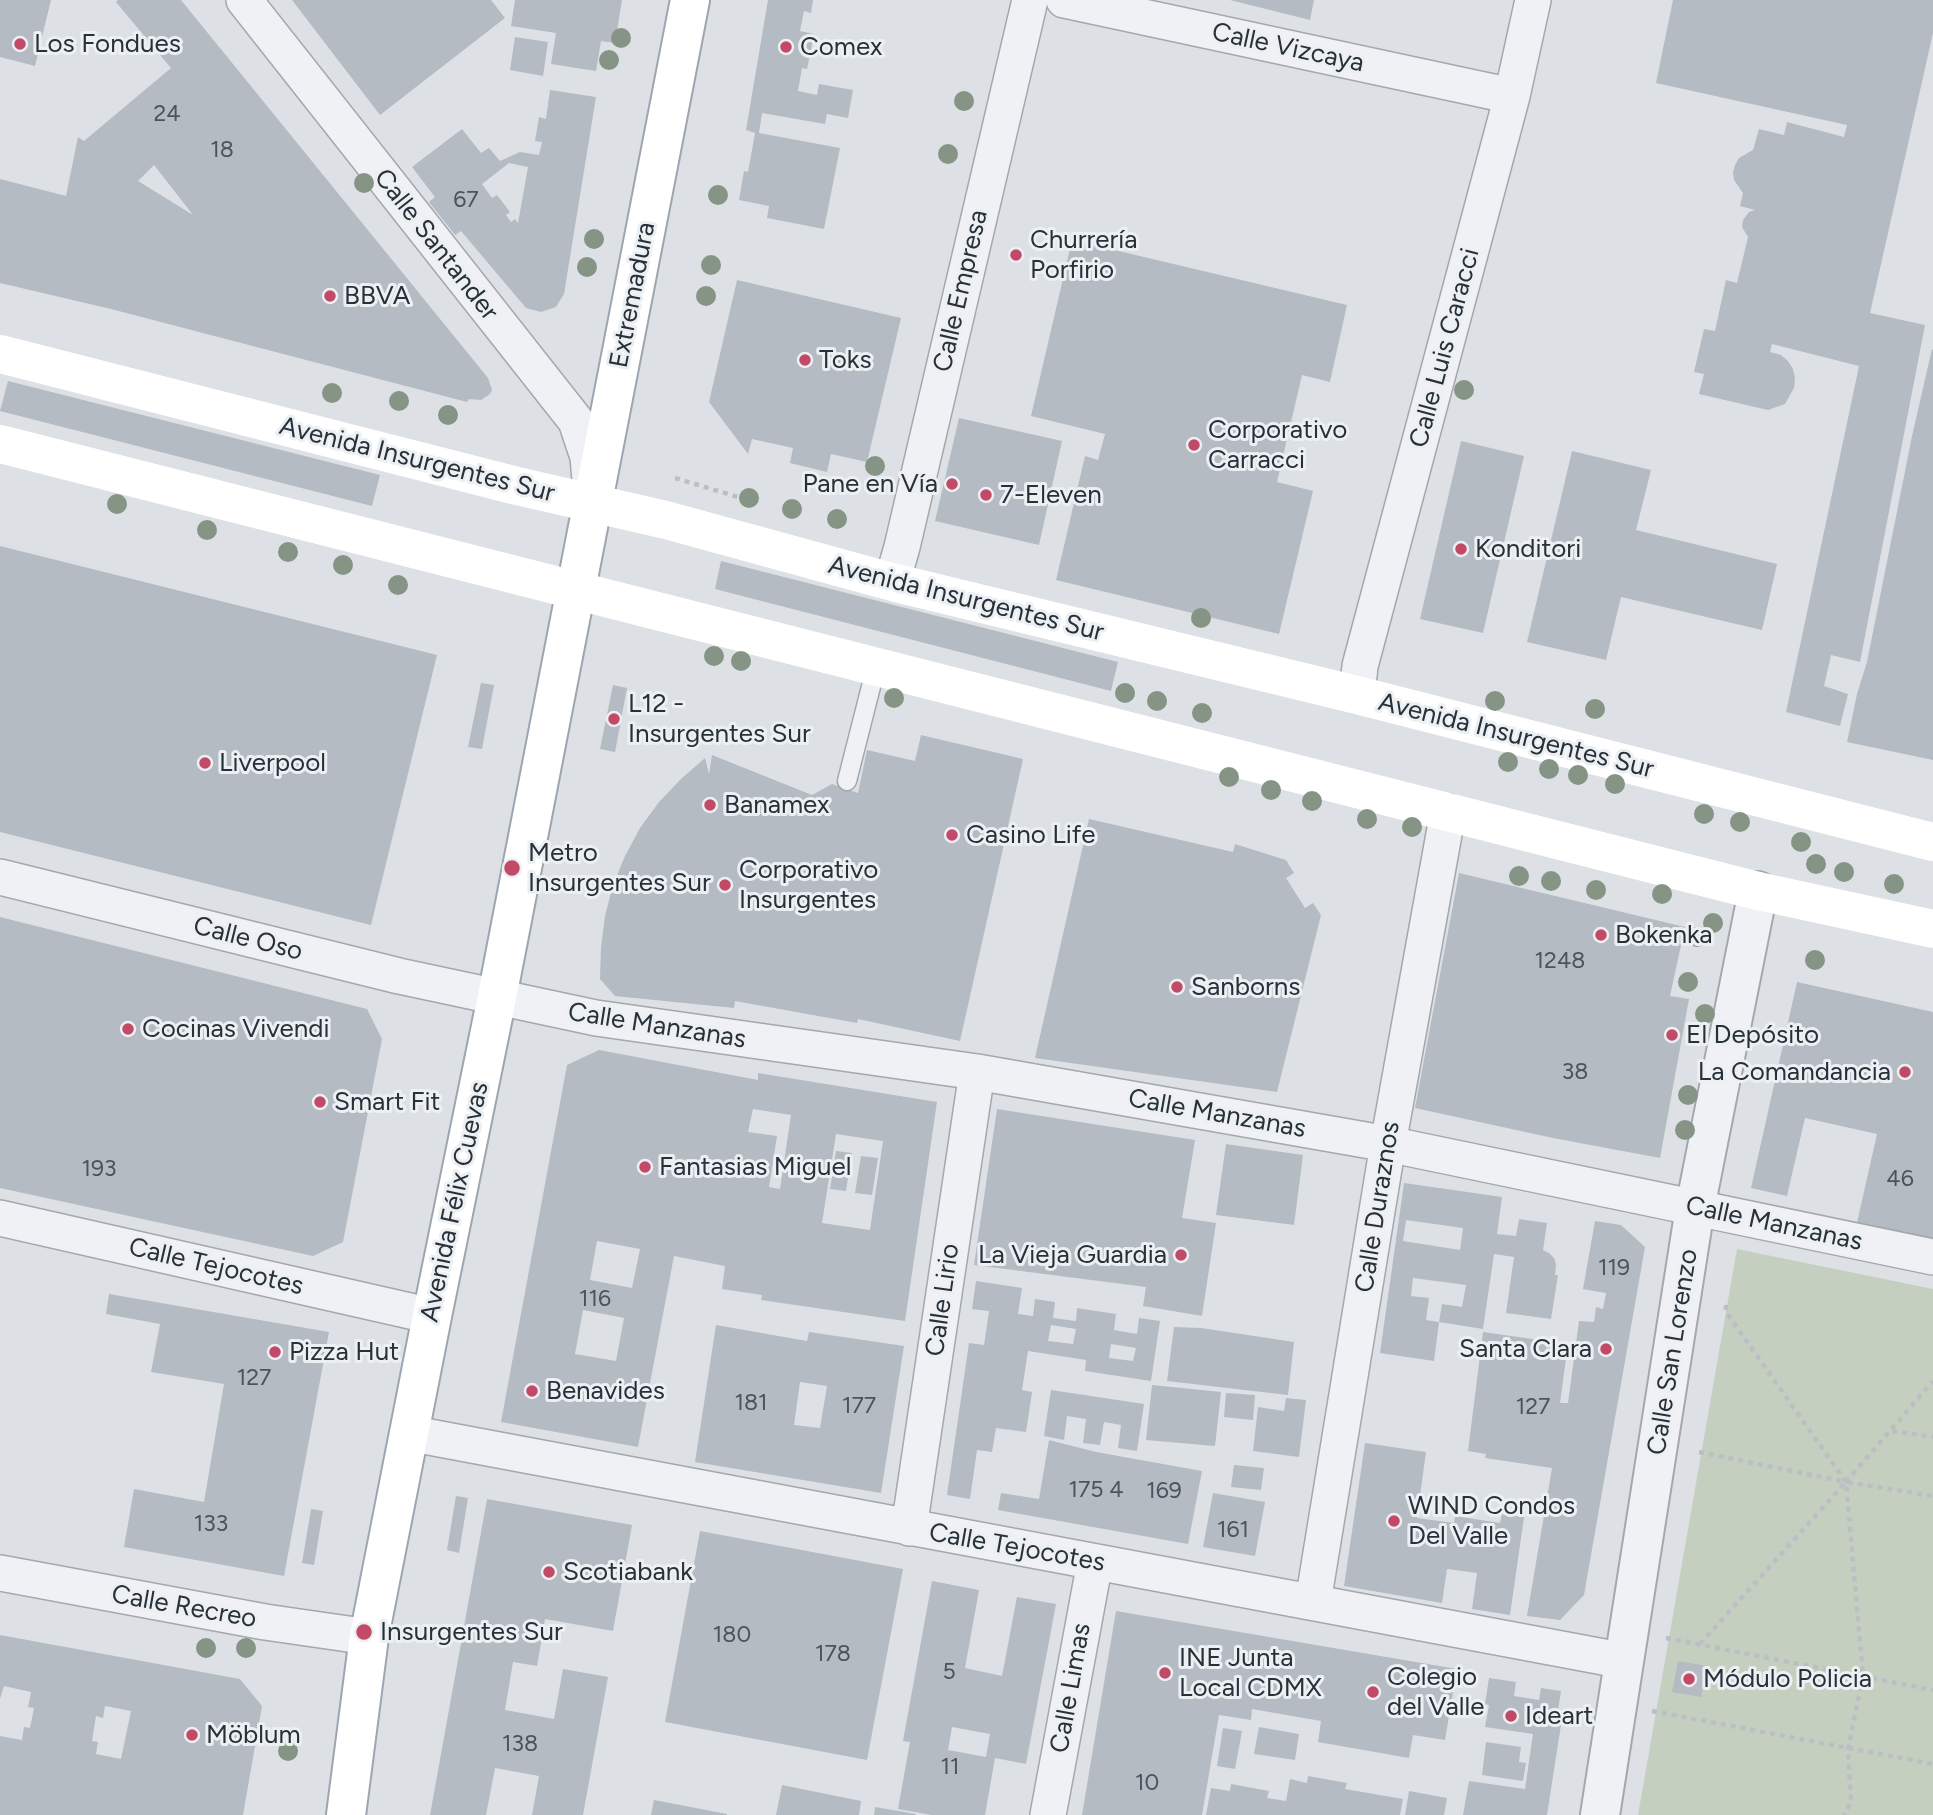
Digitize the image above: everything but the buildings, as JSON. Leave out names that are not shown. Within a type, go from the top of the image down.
[{"type":"main road","name":"Extremadura","points":[[576,591],[690,0]]},
{"type":"main road","name":"Avenida Insurgentes Sur","points":[[0,354],[593,504],[666,520],[892,582],[1357,695],[1933,842]]},
{"type":"main road","points":[[0,444],[1758,891],[1933,929]]},
{"type":"main road","name":"Avenida Félix Cuevas","points":[[346,1815],[369,1637],[576,591]]},
{"type":"street","name":"Calle Santander","points":[[244,0],[576,421],[588,457],[593,504]]},
{"type":"street","name":"Calle Empresa","points":[[892,582],[1030,0]]},
{"type":"street","name":"Calle Vizcaya","points":[[1064,0],[1512,96]]},
{"type":"street","name":"Calle Luis Caracci","points":[[1357,695],[1360,666],[1512,96],[1533,0]]},
{"type":"street","name":"Calle Duraznos","points":[[1313,1602],[1388,1144],[1448,812]]},
{"type":"street","name":"Calle Oso","points":[[0,877],[399,976],[497,997]]},
{"type":"street","name":"Calle San Lorenzo","points":[[1600,1815],[1695,1208],[1758,891]]},
{"type":"street","name":"Calle Manzanas","points":[[497,997],[596,1018],[977,1072],[1388,1144],[1933,1257]]},
{"type":"street","name":"Calle Lirio","points":[[909,1528],[977,1072]]},
{"type":"street","name":"Calle Tejocotes","points":[[0,1217],[432,1315]]},
{"type":"street","name":"Calle Tejocotes","points":[[408,1433],[1625,1661]]},
{"type":"street","name":"Calle Limas","points":[[1048,1815],[1095,1562]]},
{"type":"street","name":"Calle Recreo","points":[[0,1573],[265,1622],[369,1637]]},
{"type":"lane","points":[[847,781],[876,667]]},
{"type":"path","points":[[1726,1305],[1726,1312],[1846,1482],[1863,1676],[1848,1749],[1850,1801],[1844,1815]]},
{"type":"path","points":[[1700,1644],[1892,1431],[1933,1381]]},
{"type":"path","points":[[1892,1431],[1933,1437]]},
{"type":"path","points":[[1699,1452],[1846,1482],[1933,1496]]},
{"type":"path","points":[[1664,1637],[1933,1690]]},
{"type":"path","points":[[1651,1711],[1933,1764]]},
{"type":"green space","points":[[1737,1249],[1933,1289],[1933,1815],[1638,1815]]},
{"type":"place","name":"Los Fondues","points":[[20,44]]},
{"type":"place","name":"Comex","points":[[786,47]]},
{"type":"place","name":"Churrería Porfirio","points":[[1016,255]]},
{"type":"place","name":"BBVA","points":[[330,296]]},
{"type":"place","name":"Toks","points":[[805,360]]},
{"type":"place","name":"Corporativo Carracci","points":[[1194,445]]},
{"type":"place","name":"Pane en Vía","points":[[952,484]]},
{"type":"place","name":"7-Eleven","points":[[986,495]]},
{"type":"place","name":"Konditori","points":[[1461,549]]},
{"type":"place","name":"L12 - Insurgentes Sur","points":[[614,719]]},
{"type":"place","name":"Liverpool","points":[[205,763]]},
{"type":"place","name":"Banamex","points":[[710,805]]},
{"type":"place","name":"Casino Life","points":[[952,835]]},
{"type":"place","name":"Metro Insurgentes Sur","points":[[512,868]]},
{"type":"place","name":"Corporativo Insurgentes","points":[[725,885]]},
{"type":"place","name":"Bokenka","points":[[1601,935]]},
{"type":"place","name":"Sanborns","points":[[1177,987]]},
{"type":"place","name":"Cocinas Vivendi","points":[[128,1029]]},
{"type":"place","name":"El Depósito","points":[[1672,1035]]},
{"type":"place","name":"La Comandancia","points":[[1905,1072]]},
{"type":"place","name":"Smart Fit","points":[[320,1102]]},
{"type":"place","name":"Fantasias Miguel","points":[[645,1167]]},
{"type":"place","name":"La Vieja Guardia","points":[[1181,1255]]},
{"type":"place","name":"Santa Clara","points":[[1606,1349]]},
{"type":"place","name":"Pizza Hut","points":[[275,1352]]},
{"type":"place","name":"Benavides","points":[[532,1391]]},
{"type":"place","name":"WIND Condos Del Valle","points":[[1394,1521]]},
{"type":"place","name":"Scotiabank","points":[[549,1572]]},
{"type":"place","name":"Insurgentes Sur","points":[[364,1632]]},
{"type":"place","name":"INE Junta Local CDMX","points":[[1165,1673]]},
{"type":"place","name":"Módulo Policia","points":[[1689,1679]]},
{"type":"place","name":"Colegio del Valle","points":[[1373,1692]]},
{"type":"place","name":"Ideart","points":[[1511,1716]]},
{"type":"place","name":"Möblum","points":[[192,1735]]}]
